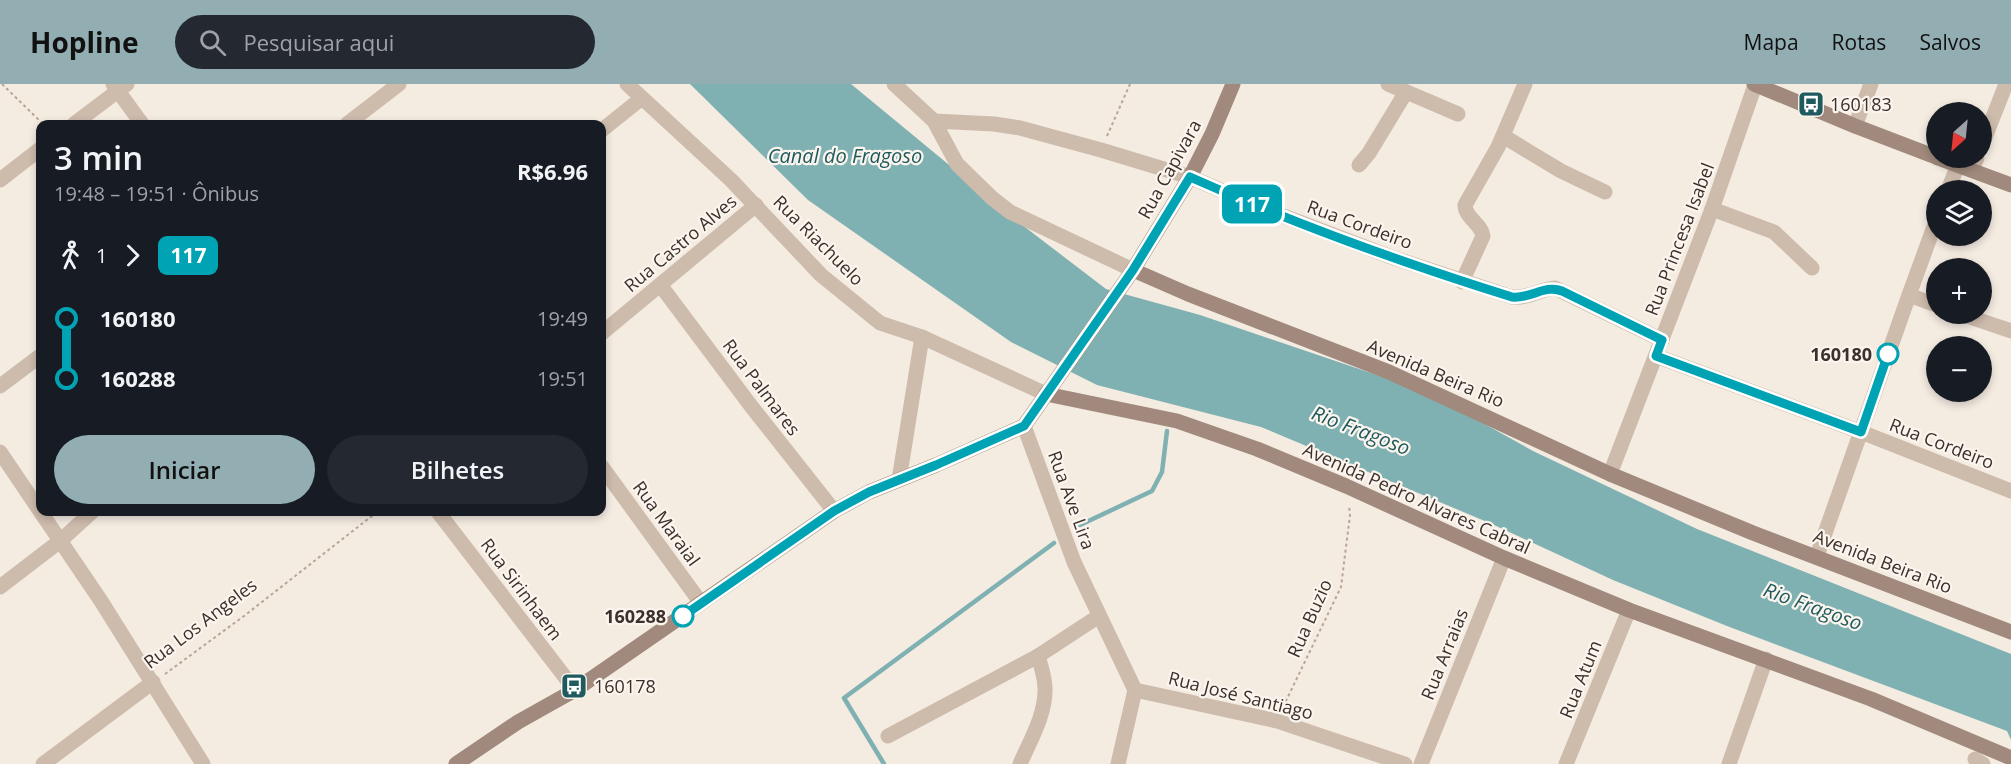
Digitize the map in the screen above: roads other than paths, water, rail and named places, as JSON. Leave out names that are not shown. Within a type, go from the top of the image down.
[{"type":"main road","name":"Rua Capivara","points":[[1133,270],[1190,177],[1212,134],[1233,84]]},
{"type":"main road","points":[[1754,84],[1926,153]]},
{"type":"main road","points":[[1977,168],[2011,185]]},
{"type":"main road","points":[[461,762],[518,722],[575,690],[834,511],[869,492],[1024,426],[1133,270]]},
{"type":"main road","name":"Avenida Beira Rio","points":[[1133,270],[1389,372],[1610,474],[1753,533],[2011,632]]},
{"type":"main road","name":"Avenida Pedro Alvares Cabral","points":[[1049,388],[1177,421],[1257,449],[1346,486],[1504,558],[1629,610],[1871,699],[2011,759]]},
{"type":"street","points":[[352,120],[399,84]]},
{"type":"street","name":"Rua Riachuelo","points":[[627,84],[756,205],[821,275],[880,323],[922,337],[1049,388]]},
{"type":"street","name":"Avenida Beira Rio","points":[[894,84],[934,121],[957,164],[992,198],[1010,212],[1133,270]]},
{"type":"street","points":[[1388,84],[1458,114]]},
{"type":"street","points":[[1462,282],[1483,236],[1481,229],[1465,212],[1465,205],[1503,136],[1526,84]]},
{"type":"street","name":"Rua Princesa Isabel","points":[[1610,474],[1713,209],[1754,84]]},
{"type":"street","points":[[1856,126],[1871,84]]},
{"type":"street","points":[[1992,120],[2006,84]]},
{"type":"street","points":[[79,120],[119,87],[140,120]]},
{"type":"street","points":[[1359,165],[1369,153],[1406,92]]},
{"type":"street","points":[[606,127],[642,98]]},
{"type":"street","name":"Rua Cordeiro","points":[[934,121],[994,124],[1020,128],[1101,150],[1190,177],[1255,206],[1462,282],[1521,298],[1556,288],[1662,340]]},
{"type":"street","points":[[1503,136],[1561,171],[1605,192]]},
{"type":"street","points":[[0,180],[36,152]]},
{"type":"street","points":[[1956,180],[1966,168]]},
{"type":"street","name":"Rua Castro Alves","points":[[606,330],[756,205]]},
{"type":"street","points":[[1713,209],[1774,232],[1812,268]]},
{"type":"street","points":[[1817,556],[1927,246]]},
{"type":"street","name":"Rua Palmares","points":[[661,286],[834,511]]},
{"type":"street","points":[[1909,295],[1926,301]]},
{"type":"street","points":[[1989,324],[2011,332]]},
{"type":"street","points":[[899,480],[922,337]]},
{"type":"street","name":"Rua Cordeiro","points":[[1656,356],[1861,432],[2011,491]]},
{"type":"street","points":[[0,386],[36,360]]},
{"type":"street","name":"Rua Ave Lira","points":[[1024,426],[1063,536],[1135,690]]},
{"type":"street","points":[[0,452],[36,505]]},
{"type":"street","name":"Rua Maraial","points":[[606,472],[701,603]]},
{"type":"street","points":[[43,516],[153,682],[203,764]]},
{"type":"street","points":[[0,587],[60,541],[88,516]]},
{"type":"street","name":"Rua Sirinhaem","points":[[441,516],[575,690]]},
{"type":"street","name":"Rua Arraias","points":[[1421,764],[1504,558]]},
{"type":"street","name":"Rua Atum","points":[[1566,764],[1629,610]]},
{"type":"street","points":[[888,736],[1038,656],[1099,616]]},
{"type":"street","points":[[1020,764],[1038,720],[1046,689],[1038,656]]},
{"type":"street","points":[[1729,764],[1766,659]]},
{"type":"street","name":"Rua Los Angeles","points":[[43,764],[153,682]]},
{"type":"street","points":[[1118,764],[1135,690]]},
{"type":"street","name":"Rua José Santiago","points":[[1135,690],[1277,721],[1405,764]]},
{"type":"water","name":"Canal do Fragoso","points":[[690,84],[851,84],[1017,221],[1106,289],[1200,315],[1427,392],[1533,451],[1697,529],[2011,654],[2011,740],[2007,731],[1727,626],[1613,580],[1492,524],[1261,427],[1097,385],[1011,342],[808,200]]},
{"type":"waterway","points":[[1080,525],[1152,491],[1162,472],[1167,431]]},
{"type":"waterway","points":[[884,764],[844,698],[1054,543]]},
{"type":"place","name":"160183","points":[[1811,104]]},
{"type":"place","name":"160180","points":[[1888,354]]},
{"type":"place","name":"160288","points":[[683,616]]},
{"type":"place","name":"160178","points":[[574,686]]},
{"type":"water label","name":"Rio Fragoso","points":[[1361,430]]},
{"type":"water label","name":"Rio Fragoso","points":[[1813,606]]}]
